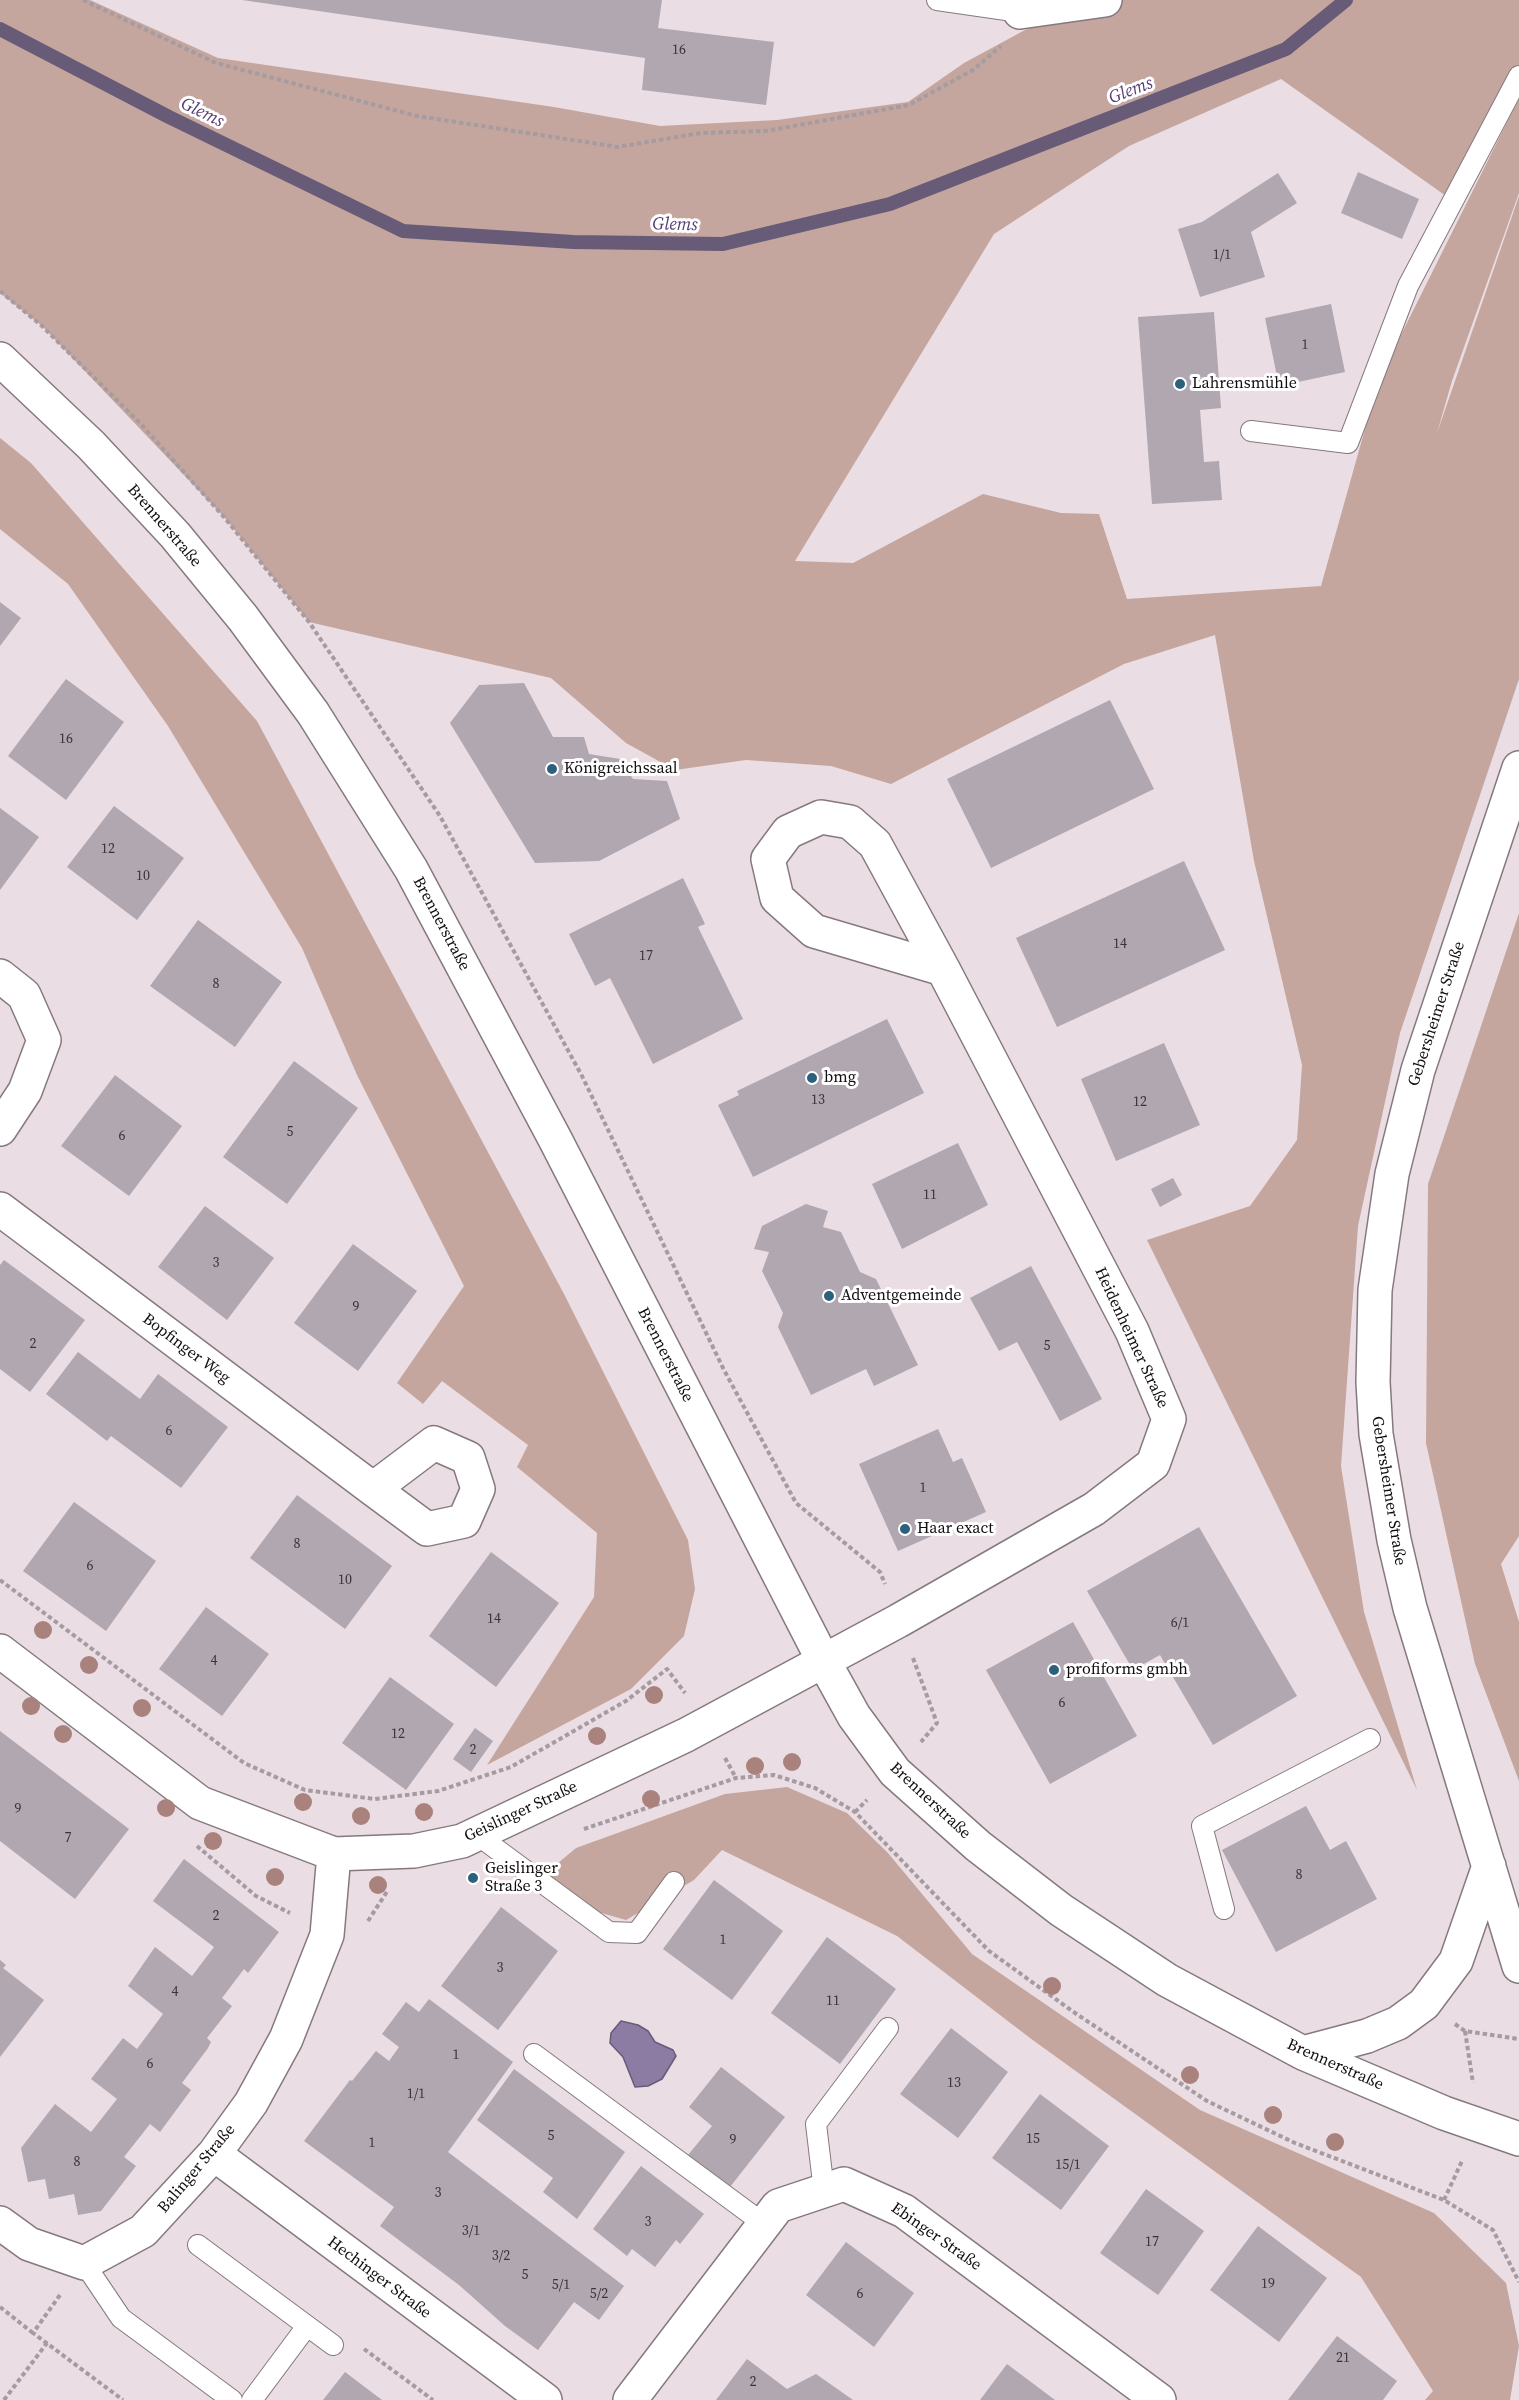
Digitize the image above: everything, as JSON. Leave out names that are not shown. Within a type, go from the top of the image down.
[{"type":"street","points":[[1020,12],[1106,0]]},
{"type":"street","name":"Brennerstraße","points":[[0,359],[91,445],[175,535],[243,618],[313,713],[411,869],[555,1139],[823,1660],[854,1716],[895,1772],[978,1846],[1061,1910],[1167,1980],[1303,2053],[1444,2113],[1519,2139]]},
{"type":"street","name":"Gebersheimer Straße","points":[[1519,768],[1418,1070],[1392,1174],[1375,1290],[1373,1382],[1376,1434],[1394,1540],[1410,1608],[1519,1966]]},
{"type":"street","name":"Heidenheimer Straße","points":[[823,1660],[898,1621],[1094,1509],[1153,1464],[1169,1419],[1132,1330],[943,969],[875,844],[850,822],[821,817],[788,832],[768,859],[777,898],[814,931],[943,969]]},
{"type":"street","points":[[0,976],[24,995],[44,1040],[25,1091],[0,1129]]},
{"type":"street","name":"Bopfinger Weg","points":[[0,1209],[373,1489]]},
{"type":"street","name":"Geislinger Straße","points":[[0,1651],[200,1803],[334,1854],[414,1851],[462,1841],[686,1735],[823,1660]]},
{"type":"street","name":"Balinger Straße","points":[[84,2263],[143,2231],[214,2154],[251,2103],[286,2039],[327,1935],[334,1854]]},
{"type":"street","points":[[1303,2053],[1367,2036],[1398,2023],[1424,2004],[1456,1961],[1489,1866]]},
{"type":"street","name":"Hechinger Straße","points":[[214,2154],[545,2400]]},
{"type":"street","name":"Ebinger Straße","points":[[630,2400],[778,2206],[844,2184],[904,2211],[1159,2400]]},
{"type":"street","points":[[0,2223],[29,2244],[84,2263]]},
{"type":"lane","points":[[937,0],[1020,12]]},
{"type":"lane","points":[[1251,431],[1348,443],[1408,286],[1519,76]]},
{"type":"lane","points":[[1224,1909],[1202,1826],[1370,1739]]},
{"type":"lane","points":[[476,1834],[609,1932],[637,1933],[675,1882]]},
{"type":"lane","points":[[824,2191],[816,2124],[888,2028]]},
{"type":"lane","points":[[534,2054],[764,2224]]},
{"type":"lane","points":[[198,2244],[333,2344]]},
{"type":"lane","points":[[84,2263],[122,2318],[232,2400]]},
{"type":"lane","points":[[252,2400],[307,2326]]},
{"type":"path","points":[[83,0],[216,63],[417,116],[618,147],[701,133],[766,131],[909,105],[973,70],[1008,39],[1020,12]]},
{"type":"path","points":[[0,291],[42,326],[140,423],[225,517],[316,632],[440,816],[582,1076],[724,1370],[796,1503],[880,1572],[938,1724]]},
{"type":"path","points":[[0,1580],[244,1763],[305,1790],[375,1799],[438,1791],[511,1767],[626,1701],[667,1669]]},
{"type":"path","points":[[574,1833],[736,1778],[774,1775],[815,1788],[855,1812],[989,1951],[1075,2013],[1207,2101],[1295,2142],[1444,2200],[1493,2230],[1519,2282]]},
{"type":"path","points":[[190,1840],[256,1896],[327,1935],[352,1933],[371,1919],[389,1888],[399,1886]]},
{"type":"path","points":[[1424,2004],[1465,2031],[1519,2039]]},
{"type":"path","points":[[33,2333],[84,2263]]},
{"type":"path","points":[[0,2307],[123,2400]]},
{"type":"path","points":[[4,2400],[47,2343]]},
{"type":"path","points":[[360,2346],[433,2400]]},
{"type":"shaded area","points":[[0,0],[90,0],[218,58],[554,107],[660,126],[777,120],[908,102],[964,63],[1025,30],[1115,0],[1519,0],[1519,70],[1453,201],[1281,79],[1129,146],[994,234],[795,561],[853,563],[983,494],[1061,513],[1099,514],[1127,599],[1321,586],[1379,379],[1519,98],[1519,193],[1452,381],[1437,433],[1519,196],[1519,679],[1400,1033],[1358,1226],[1341,1466],[1364,1612],[1417,1790],[1147,1240],[1250,1206],[1297,1140],[1302,1065],[1254,861],[1215,635],[1124,664],[891,784],[831,766],[746,760],[675,770],[626,743],[551,678],[309,622],[224,517],[42,326],[0,293]]},
{"type":"shaded area","points":[[0,438],[31,463],[257,721],[564,1294],[688,1540],[695,1589],[684,1636],[631,1689],[487,1765],[594,1597],[597,1533],[517,1467],[528,1445],[442,1381],[423,1404],[397,1383],[464,1286],[357,1075],[302,948],[168,726],[68,584],[0,529]]},
{"type":"shaded area","points":[[1519,913],[1519,1536],[1501,1564],[1519,1622],[1519,1781],[1475,1664],[1426,1443],[1428,1184]]},
{"type":"shaded area","points":[[787,1787],[847,1813],[888,1853],[972,1954],[1200,2110],[1434,2213],[1506,2283],[1519,2346],[1510,2400],[1425,2400],[1433,2391],[1361,2277],[1030,2038],[897,1936],[722,1850],[694,1880],[626,1920],[598,1912],[546,1873],[576,1848],[725,1794]]},
{"type":"shaded area","points":[[621,2021],[638,2025],[648,2031],[655,2042],[673,2050],[676,2056],[662,2079],[648,2086],[635,2087],[623,2057],[610,2043],[611,2033]]},
{"type":"building","points":[[242,0],[662,0],[658,28],[774,42],[766,105],[642,90],[645,58]]},
{"type":"building","points":[[1358,172],[1419,199],[1402,239],[1341,213]]},
{"type":"building","points":[[1278,173],[1297,203],[1251,232],[1265,277],[1200,297],[1178,229],[1202,222]]},
{"type":"building","points":[[1331,304],[1345,372],[1279,386],[1265,318]]},
{"type":"building","points":[[1214,312],[1221,408],[1200,410],[1204,462],[1219,461],[1222,500],[1152,504],[1138,317]]},
{"type":"building","points":[[0,602],[21,618],[0,646]]},
{"type":"building","points":[[66,679],[124,722],[66,800],[8,756]]},
{"type":"building","name":"Königreichssaal","points":[[524,683],[553,737],[584,737],[589,754],[620,759],[633,779],[667,781],[680,819],[599,861],[535,863],[450,723],[479,685]]},
{"type":"building","points":[[1110,700],[1154,789],[991,868],[947,779]]},
{"type":"building","points":[[114,806],[184,858],[137,920],[67,867]]},
{"type":"building","points":[[0,808],[39,837],[0,890]]},
{"type":"building","points":[[1184,861],[1225,950],[1057,1027],[1016,938]]},
{"type":"building","points":[[683,878],[705,924],[698,927],[743,1019],[653,1064],[610,978],[595,986],[569,934]]},
{"type":"building","points":[[198,920],[282,982],[235,1047],[150,986]]},
{"type":"building","points":[[887,1019],[924,1093],[753,1177],[718,1105],[739,1095],[737,1091]]},
{"type":"building","points":[[1164,1043],[1200,1125],[1116,1161],[1081,1079]]},
{"type":"building","points":[[294,1061],[358,1108],[287,1204],[223,1157]]},
{"type":"building","points":[[115,1075],[182,1126],[129,1196],[61,1146]]},
{"type":"building","points":[[958,1143],[988,1205],[902,1249],[872,1184]]},
{"type":"building","points":[[1173,1178],[1182,1195],[1160,1207],[1151,1189]]},
{"type":"building","name":"Adventgemeinde","points":[[806,1204],[828,1211],[823,1227],[841,1232],[860,1272],[876,1279],[918,1365],[874,1386],[866,1369],[811,1395],[778,1327],[783,1313],[762,1271],[769,1252],[754,1249],[762,1226]]},
{"type":"building","points":[[205,1206],[274,1258],[227,1320],[158,1267]]},
{"type":"building","points":[[353,1244],[417,1291],[358,1371],[294,1323]]},
{"type":"building","points":[[4,1260],[85,1320],[30,1392],[0,1369],[0,1265]]},
{"type":"building","points":[[1031,1266],[1102,1399],[1060,1421],[1017,1342],[999,1351],[970,1298]]},
{"type":"building","points":[[78,1352],[140,1399],[158,1374],[228,1427],[181,1488],[111,1436],[107,1441],[46,1394]]},
{"type":"building","points":[[938,1429],[953,1462],[962,1458],[986,1512],[898,1551],[859,1464]]},
{"type":"building","points":[[297,1495],[392,1566],[345,1629],[250,1558]]},
{"type":"building","points":[[74,1502],[156,1561],[106,1631],[23,1571]]},
{"type":"building","points":[[1199,1527],[1297,1696],[1213,1745],[1160,1655],[1133,1670],[1087,1591]]},
{"type":"building","points":[[491,1552],[559,1603],[496,1687],[429,1636]]},
{"type":"building","points":[[206,1607],[269,1654],[222,1716],[159,1669]]},
{"type":"building","points":[[1073,1622],[1137,1736],[1050,1784],[986,1670]]},
{"type":"building","points":[[390,1677],[454,1724],[406,1790],[342,1743]]},
{"type":"building","points":[[475,1728],[493,1741],[471,1772],[453,1759]]},
{"type":"building","points":[[0,1731],[129,1829],[75,1899],[0,1841]]},
{"type":"building","points":[[1306,1806],[1330,1850],[1346,1841],[1377,1899],[1276,1952],[1222,1850]]},
{"type":"building","points":[[184,1859],[279,1932],[248,1973],[244,1969],[222,1998],[232,2006],[207,2038],[211,2042],[208,2048],[182,2083],[191,2090],[160,2132],[150,2124],[124,2157],[136,2166],[101,2211],[78,2215],[74,2194],[49,2199],[45,2179],[28,2182],[21,2148],[55,2104],[91,2132],[117,2099],[91,2079],[123,2038],[137,2049],[163,2014],[128,1986],[155,1947],[192,1976],[214,1947],[153,1901]]},
{"type":"building","points":[[714,1880],[783,1931],[732,2000],[663,1949]]},
{"type":"building","points":[[501,1907],[558,1951],[498,2030],[441,1986]]},
{"type":"building","points":[[827,1937],[896,1989],[840,2064],[771,2013]]},
{"type":"building","points":[[0,1960],[6,1965],[3,1968],[44,2000],[0,2057]]},
{"type":"building","points":[[429,1999],[513,2062],[448,2152],[624,2286],[599,2320],[574,2302],[538,2350],[505,2326],[459,2285],[380,2226],[394,2207],[304,2141],[350,2080],[352,2081],[376,2051],[389,2061],[399,2047],[382,2034],[406,2002],[419,2012]]},
{"type":"building","points":[[951,2028],[1008,2072],[958,2138],[900,2094]]},
{"type":"building","points":[[721,2067],[785,2117],[730,2187],[688,2155],[712,2126],[689,2107]]},
{"type":"building","points":[[514,2069],[625,2152],[577,2219],[543,2192],[553,2178],[477,2120]]},
{"type":"building","points":[[1040,2094],[1109,2146],[1061,2210],[992,2158]]},
{"type":"building","points":[[641,2166],[704,2214],[680,2244],[676,2240],[655,2267],[632,2249],[627,2256],[593,2229]]},
{"type":"building","points":[[1146,2189],[1204,2231],[1158,2295],[1100,2253]]},
{"type":"building","points":[[1258,2226],[1327,2278],[1279,2342],[1210,2290]]},
{"type":"building","points":[[846,2242],[914,2293],[874,2347],[806,2295]]},
{"type":"building","points":[[1337,2336],[1397,2381],[1383,2400],[1288,2400]]},
{"type":"building","points":[[747,2359],[787,2389],[816,2374],[853,2400],[716,2400]]},
{"type":"building","points":[[1007,2364],[1055,2400],[980,2400]]},
{"type":"building","points":[[345,2372],[382,2400],[323,2400]]},
{"type":"waterway","name":"Glems","points":[[0,29],[169,117],[403,231],[573,242],[723,244],[890,204],[1286,49],[1346,0]]},
{"type":"place","name":"Lahrensmühle","points":[[1180,384]]},
{"type":"place","name":"Königreichssaal","points":[[552,769]]},
{"type":"place","name":"bmg","points":[[812,1078]]},
{"type":"place","name":"Adventgemeinde","points":[[829,1296]]},
{"type":"place","name":"Haar exact","points":[[905,1529]]},
{"type":"place","name":"profiforms gmbh","points":[[1054,1670]]},
{"type":"place","name":"Geislinger Straße 3","points":[[473,1878]]}]
